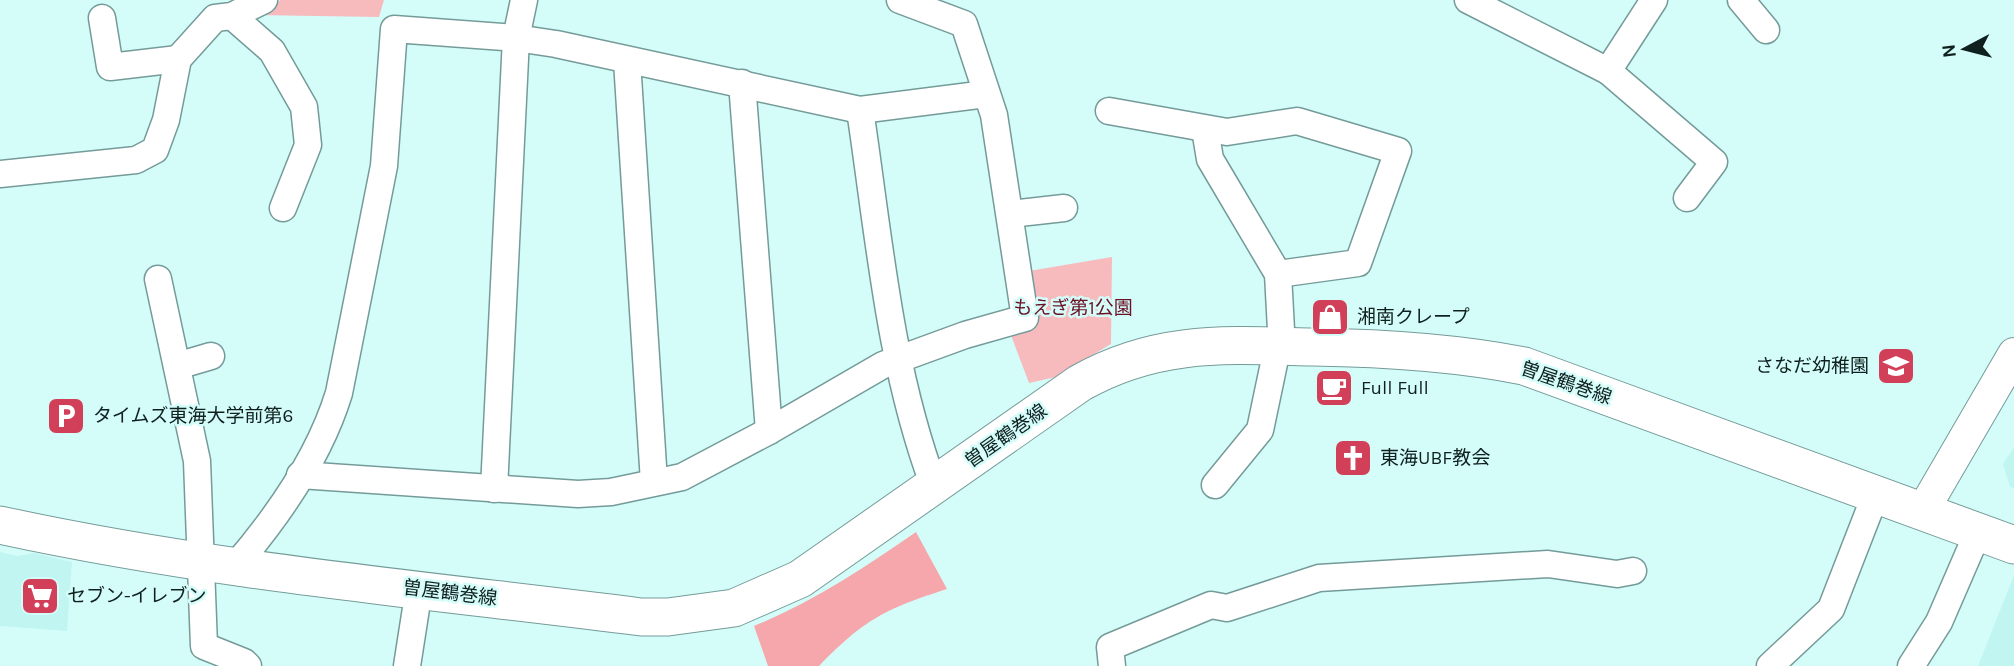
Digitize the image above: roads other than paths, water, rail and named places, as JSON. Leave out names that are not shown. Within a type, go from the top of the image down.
[{"type":"main road","name":"曽屋鶴巻線","points":[[0,525],[86,544],[201,561],[641,617],[668,617],[734,608],[800,579],[1080,383],[1112,365],[1181,348],[1277,346],[1440,351],[1524,366],[2014,545]]},
{"type":"street","points":[[0,174],[136,160],[155,150],[166,120],[178,59],[221,11],[264,0]]},
{"type":"street","points":[[494,489],[516,38],[524,0]]},
{"type":"street","points":[[300,475],[578,494],[611,492],[682,477],[898,359],[1025,318],[994,114],[964,24],[900,0]]},
{"type":"street","points":[[1468,0],[1608,71],[1714,162],[1686,198]]},
{"type":"street","points":[[1608,71],[1654,0]]},
{"type":"street","points":[[1741,0],[1766,30]]},
{"type":"street","points":[[221,11],[272,51],[304,107],[308,145],[283,208]]},
{"type":"street","points":[[102,18],[110,67],[178,59]]},
{"type":"street","points":[[236,565],[300,475],[328,427],[338,393],[384,166],[394,29],[516,38],[742,83],[860,110],[986,94]]},
{"type":"street","points":[[627,61],[654,482]]},
{"type":"street","points":[[742,83],[769,431]]},
{"type":"street","points":[[860,110],[898,359],[917,439],[934,486]]},
{"type":"street","points":[[1109,111],[1227,132],[1297,121],[1398,151],[1358,263],[1278,274]]},
{"type":"street","points":[[1205,129],[1210,159],[1278,274],[1281,330],[1260,430],[1215,485]]},
{"type":"street","points":[[1011,214],[1064,208]]},
{"type":"street","points":[[159,279],[197,461],[204,646],[244,662],[247,666]]},
{"type":"street","points":[[1922,512],[2014,354]]},
{"type":"street","points":[[177,366],[211,356]]},
{"type":"street","points":[[1770,666],[1814,628],[1830,609],[1875,496]]},
{"type":"street","points":[[1911,666],[1939,622],[1978,532]]},
{"type":"street","points":[[1112,666],[1110,647],[1211,605],[1227,608],[1319,578],[1548,564],[1617,574],[1633,571]]},
{"type":"street","points":[[407,666],[419,589]]},
{"type":"place","name":"湘南クレープ","points":[[1330,317]]},
{"type":"place","name":"さなだ幼稚園","points":[[1896,366]]},
{"type":"place","name":"Full Full","points":[[1334,388]]},
{"type":"place","name":"タイムズ東海大学前第6","points":[[66,416]]},
{"type":"place","name":"東海UBF教会","points":[[1353,458]]},
{"type":"place","name":"セブン-イレブン","points":[[40,596]]},
{"type":"park label","name":"もえぎ第1公園","points":[[1073,308]]}]
